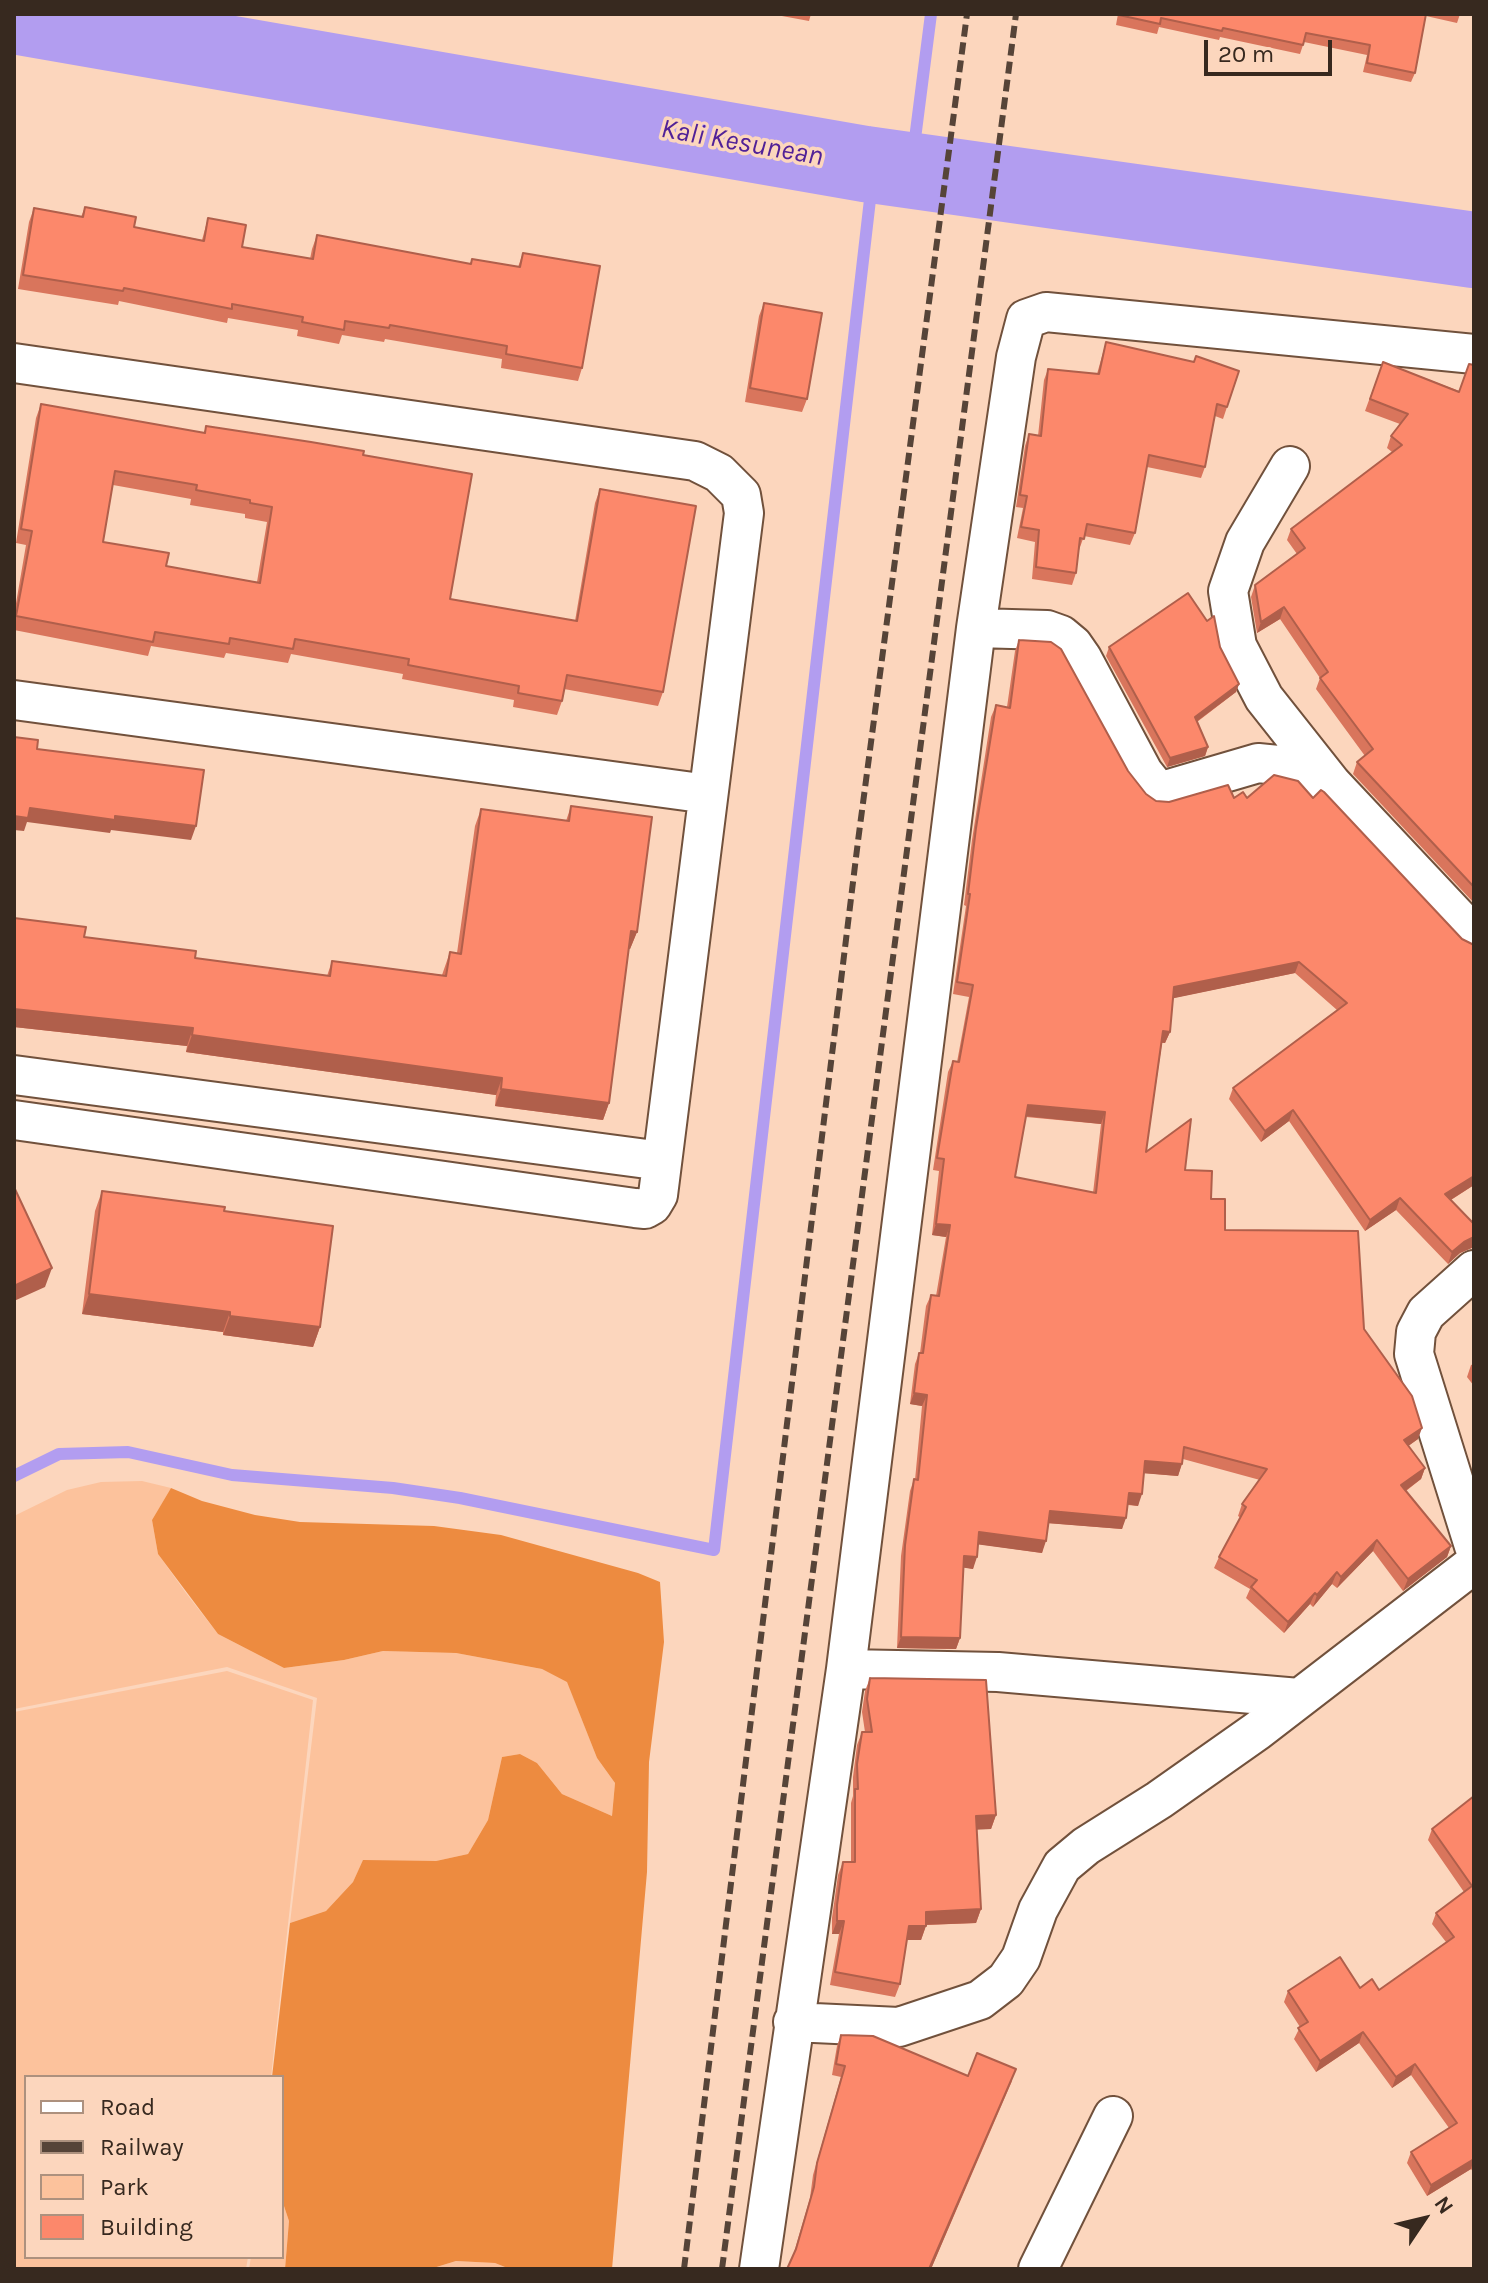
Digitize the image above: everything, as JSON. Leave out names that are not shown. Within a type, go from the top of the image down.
[{"type":"street","points":[[759,2269],[846,1669],[976,628],[1016,357],[1026,319],[1046,312],[1474,354]]},
{"type":"street","points":[[14,363],[695,461],[719,473],[741,495],[744,513],[658,1195],[652,1205],[645,1209],[14,1120]]},
{"type":"street","points":[[1290,466],[1245,542],[1228,591],[1237,646],[1264,698],[1332,784],[1474,935]]},
{"type":"street","points":[[976,628],[1047,630],[1061,635],[1073,645],[1143,772],[1159,792],[1258,763],[1288,766],[1332,784]]},
{"type":"street","points":[[14,700],[708,794]]},
{"type":"street","points":[[14,1075],[662,1161]]},
{"type":"street","points":[[1474,1270],[1426,1313],[1416,1332],[1414,1354],[1474,1546]]},
{"type":"street","points":[[793,2022],[899,2027],[980,2000],[1006,1980],[1021,1958],[1038,1910],[1062,1866],[1086,1846],[1159,1800],[1257,1731],[1474,1564]]},
{"type":"street","points":[[846,1669],[998,1672],[1299,1698]]},
{"type":"street","points":[[1038,2269],[1113,2116]]},
{"type":"green space","points":[[142,1481],[171,1488],[152,1520],[158,1554],[186,1593],[218,1634],[284,1668],[383,1651],[456,1653],[542,1669],[567,1681],[597,1758],[615,1783],[612,1816],[562,1794],[537,1763],[520,1754],[502,1757],[488,1820],[468,1854],[436,1861],[363,1861],[353,1882],[326,1911],[290,1923],[317,1698],[227,1667],[14,1709],[14,1516],[67,1490],[101,1482]]},
{"type":"green space","points":[[227,1671],[313,1700],[271,2075],[24,2075],[24,2259],[248,2259],[246,2269],[14,2269],[14,1712]]},
{"type":"green space","points":[[284,2206],[289,2221],[285,2269],[249,2269],[251,2259],[284,2259]]},
{"type":"green space","points":[[456,2261],[495,2263],[510,2269],[430,2269]]},
{"type":"shaded area","points":[[171,1488],[202,1501],[255,1515],[300,1522],[434,1526],[501,1535],[660,1582],[664,1642],[649,1762],[647,1872],[612,2269],[510,2269],[495,2263],[456,2261],[430,2269],[285,2269],[289,2221],[284,2206],[284,2075],[272,2075],[290,1923],[326,1911],[353,1882],[363,1860],[436,1861],[468,1854],[488,1820],[502,1757],[520,1754],[537,1763],[562,1794],[612,1816],[615,1783],[597,1758],[567,1682],[542,1669],[456,1653],[383,1651],[284,1668],[218,1634],[158,1554],[152,1520]]},
{"type":"building","points":[[1120,14],[1426,14],[1415,73],[1367,63],[1370,45],[1306,33],[1303,45],[1223,28],[1222,31],[1161,18],[1160,24]]},
{"type":"building","points":[[85,207],[136,217],[134,227],[204,241],[208,218],[246,225],[242,247],[313,259],[317,235],[471,264],[472,259],[520,267],[523,253],[600,266],[582,368],[506,354],[507,346],[390,325],[389,328],[345,321],[344,330],[302,322],[303,317],[232,304],[232,309],[124,288],[123,291],[23,275],[34,208],[83,217]]},
{"type":"building","points":[[764,303],[822,313],[807,399],[750,388]]},
{"type":"building","points":[[1106,342],[1194,362],[1196,356],[1239,371],[1227,407],[1217,404],[1205,467],[1149,455],[1135,533],[1087,524],[1084,539],[1080,538],[1076,573],[1036,567],[1039,530],[1021,527],[1027,496],[1020,495],[1029,434],[1041,436],[1048,369],[1099,374]]},
{"type":"building","points":[[1383,362],[1459,392],[1469,364],[1474,365],[1474,887],[1357,762],[1373,749],[1320,678],[1328,672],[1284,607],[1261,622],[1255,585],[1305,548],[1291,529],[1402,445],[1391,436],[1408,414],[1370,399]]},
{"type":"building","points":[[41,404],[205,433],[206,426],[311,442],[364,451],[363,455],[472,474],[450,599],[577,621],[600,489],[696,506],[663,692],[567,675],[562,701],[518,693],[519,686],[408,665],[409,659],[295,639],[293,649],[230,638],[229,644],[155,632],[153,642],[16,616],[32,531],[21,529]],"holes":[[[115,471],[197,485],[196,490],[272,507],[260,583],[166,566],[169,553],[103,542]]]},
{"type":"building","points":[[1188,593],[1207,621],[1214,616],[1220,647],[1239,684],[1195,717],[1208,747],[1170,758],[1109,647]]},
{"type":"building","points":[[1019,640],[1051,642],[1061,649],[1128,771],[1146,794],[1156,801],[1169,802],[1228,785],[1234,798],[1243,792],[1247,798],[1274,775],[1298,781],[1313,798],[1321,790],[1462,939],[1474,945],[1474,1176],[1445,1194],[1474,1224],[1474,1237],[1452,1252],[1400,1198],[1370,1220],[1293,1110],[1265,1131],[1233,1088],[1347,1003],[1299,962],[1174,987],[1170,1032],[1163,1031],[1146,1152],[1191,1119],[1185,1170],[1212,1171],[1211,1199],[1225,1199],[1225,1230],[1358,1231],[1364,1329],[1412,1396],[1422,1428],[1404,1440],[1425,1468],[1401,1485],[1451,1546],[1408,1579],[1377,1540],[1341,1577],[1337,1572],[1288,1622],[1251,1587],[1257,1580],[1219,1557],[1246,1507],[1242,1504],[1267,1469],[1184,1447],[1182,1464],[1145,1461],[1142,1494],[1129,1493],[1126,1518],[1050,1511],[1046,1541],[979,1532],[977,1557],[964,1556],[960,1638],[901,1637],[905,1545],[914,1479],[918,1480],[927,1395],[914,1393],[931,1295],[939,1296],[950,1225],[936,1224],[944,1159],[937,1158],[953,1061],[959,1062],[973,985],[957,982],[976,828],[996,705],[1010,708]],"holes":[[[1028,1105],[1105,1112],[1096,1193],[1015,1177]]]},
{"type":"building","points":[[14,737],[38,740],[37,749],[204,770],[196,826],[115,816],[115,820],[30,808],[28,818],[14,816]]},
{"type":"building","points":[[571,806],[652,817],[637,932],[631,931],[609,1103],[501,1089],[502,1078],[192,1035],[193,1028],[14,1009],[14,918],[86,927],[84,937],[196,951],[195,958],[330,976],[332,961],[446,976],[450,952],[461,954],[481,809],[569,821]]},
{"type":"building","points":[[14,1187],[52,1268],[14,1286]]},
{"type":"building","points":[[102,1191],[225,1207],[224,1211],[333,1226],[320,1327],[89,1294]]},
{"type":"building","points":[[870,1678],[986,1680],[996,1815],[976,1816],[981,1909],[926,1912],[926,1926],[909,1926],[900,1984],[835,1972],[844,1921],[837,1921],[843,1862],[855,1862],[857,1764],[862,1732],[872,1732],[867,1699]]},
{"type":"building","points":[[1474,1796],[1474,2159],[1431,2185],[1411,2152],[1457,2123],[1415,2064],[1396,2077],[1363,2032],[1320,2061],[1298,2028],[1308,2022],[1288,1991],[1340,1957],[1360,1988],[1372,1979],[1379,1990],[1454,1937],[1436,1913],[1472,1886],[1432,1829]]},
{"type":"building","points":[[841,2035],[873,2036],[968,2076],[977,2053],[1016,2069],[929,2269],[787,2269],[814,2187],[817,2163],[845,2066],[836,2064]]},
{"type":"waterway","points":[[911,170],[931,14]]},
{"type":"waterway","name":"Kali Kesunean","points":[[14,16],[865,164],[1474,250]]},
{"type":"waterway","points":[[14,1476],[59,1454],[128,1452],[232,1475],[393,1488],[460,1498],[714,1550],[874,165]]},
{"type":"railway","points":[[684,2269],[858,841],[967,14]]},
{"type":"railway","points":[[722,2269],[1016,14]]}]
